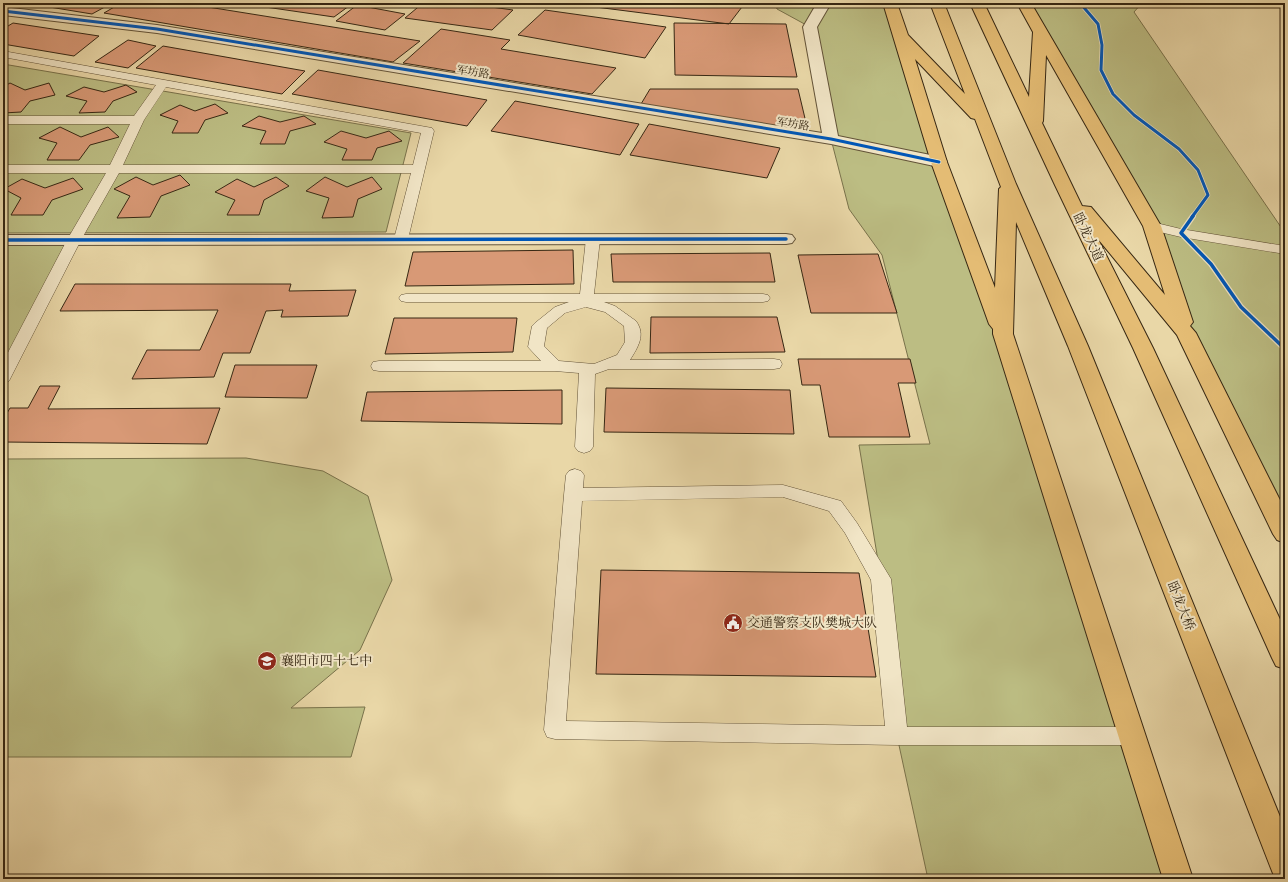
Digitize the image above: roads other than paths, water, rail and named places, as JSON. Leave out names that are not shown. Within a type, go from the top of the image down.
[{"type":"highway","points":[[890,3],[939,162],[1002,334],[1178,879]]},
{"type":"highway","points":[[937,3],[1008,184],[1002,334]]},
{"type":"highway","name":"卧龙大道","points":[[977,3],[1062,183],[1143,348],[1285,658]]},
{"type":"highway","points":[[1024,3],[1152,226],[1186,333],[1285,534]]},
{"type":"highway","name":"卧龙大道","points":[[1034,124],[1040,32]]},
{"type":"highway","points":[[901,36],[984,123]]},
{"type":"highway","points":[[1062,183],[1186,333]]},
{"type":"highway","name":"卧龙大桥","points":[[1008,184],[1078,346],[1285,866]]},
{"type":"street","points":[[824,3],[810,27],[832,139]]},
{"type":"street","name":"军坊路","points":[[3,11],[157,29],[832,139],[939,162]]},
{"type":"street","points":[[3,240],[786,239]]},
{"type":"lane","points":[[3,54],[428,131],[401,239]]},
{"type":"lane","points":[[3,377],[74,240],[115,169],[138,120],[163,83]]},
{"type":"lane","points":[[3,120],[138,120]]},
{"type":"lane","points":[[3,169],[419,169]]},
{"type":"lane","points":[[1152,226],[1181,233],[1285,250]]},
{"type":"lane","points":[[586,300],[593,239]]},
{"type":"lane","points":[[406,298],[586,300],[763,298]]},
{"type":"lane","points":[[379,366],[555,366],[595,369],[623,359],[633,342],[631,324],[610,309],[586,300],[560,310],[540,326],[536,347],[555,366]]},
{"type":"lane","points":[[608,365],[774,364]]},
{"type":"lane","points":[[584,447],[587,369]]},
{"type":"lane","points":[[897,736],[881,579],[851,528],[835,506],[783,491],[574,485],[555,730],[897,736],[1132,736]]},
{"type":"place","name":"交通警察支队樊城大队","points":[[733,623]]},
{"type":"place","name":"襄阳市四十七中","points":[[267,661]]}]
